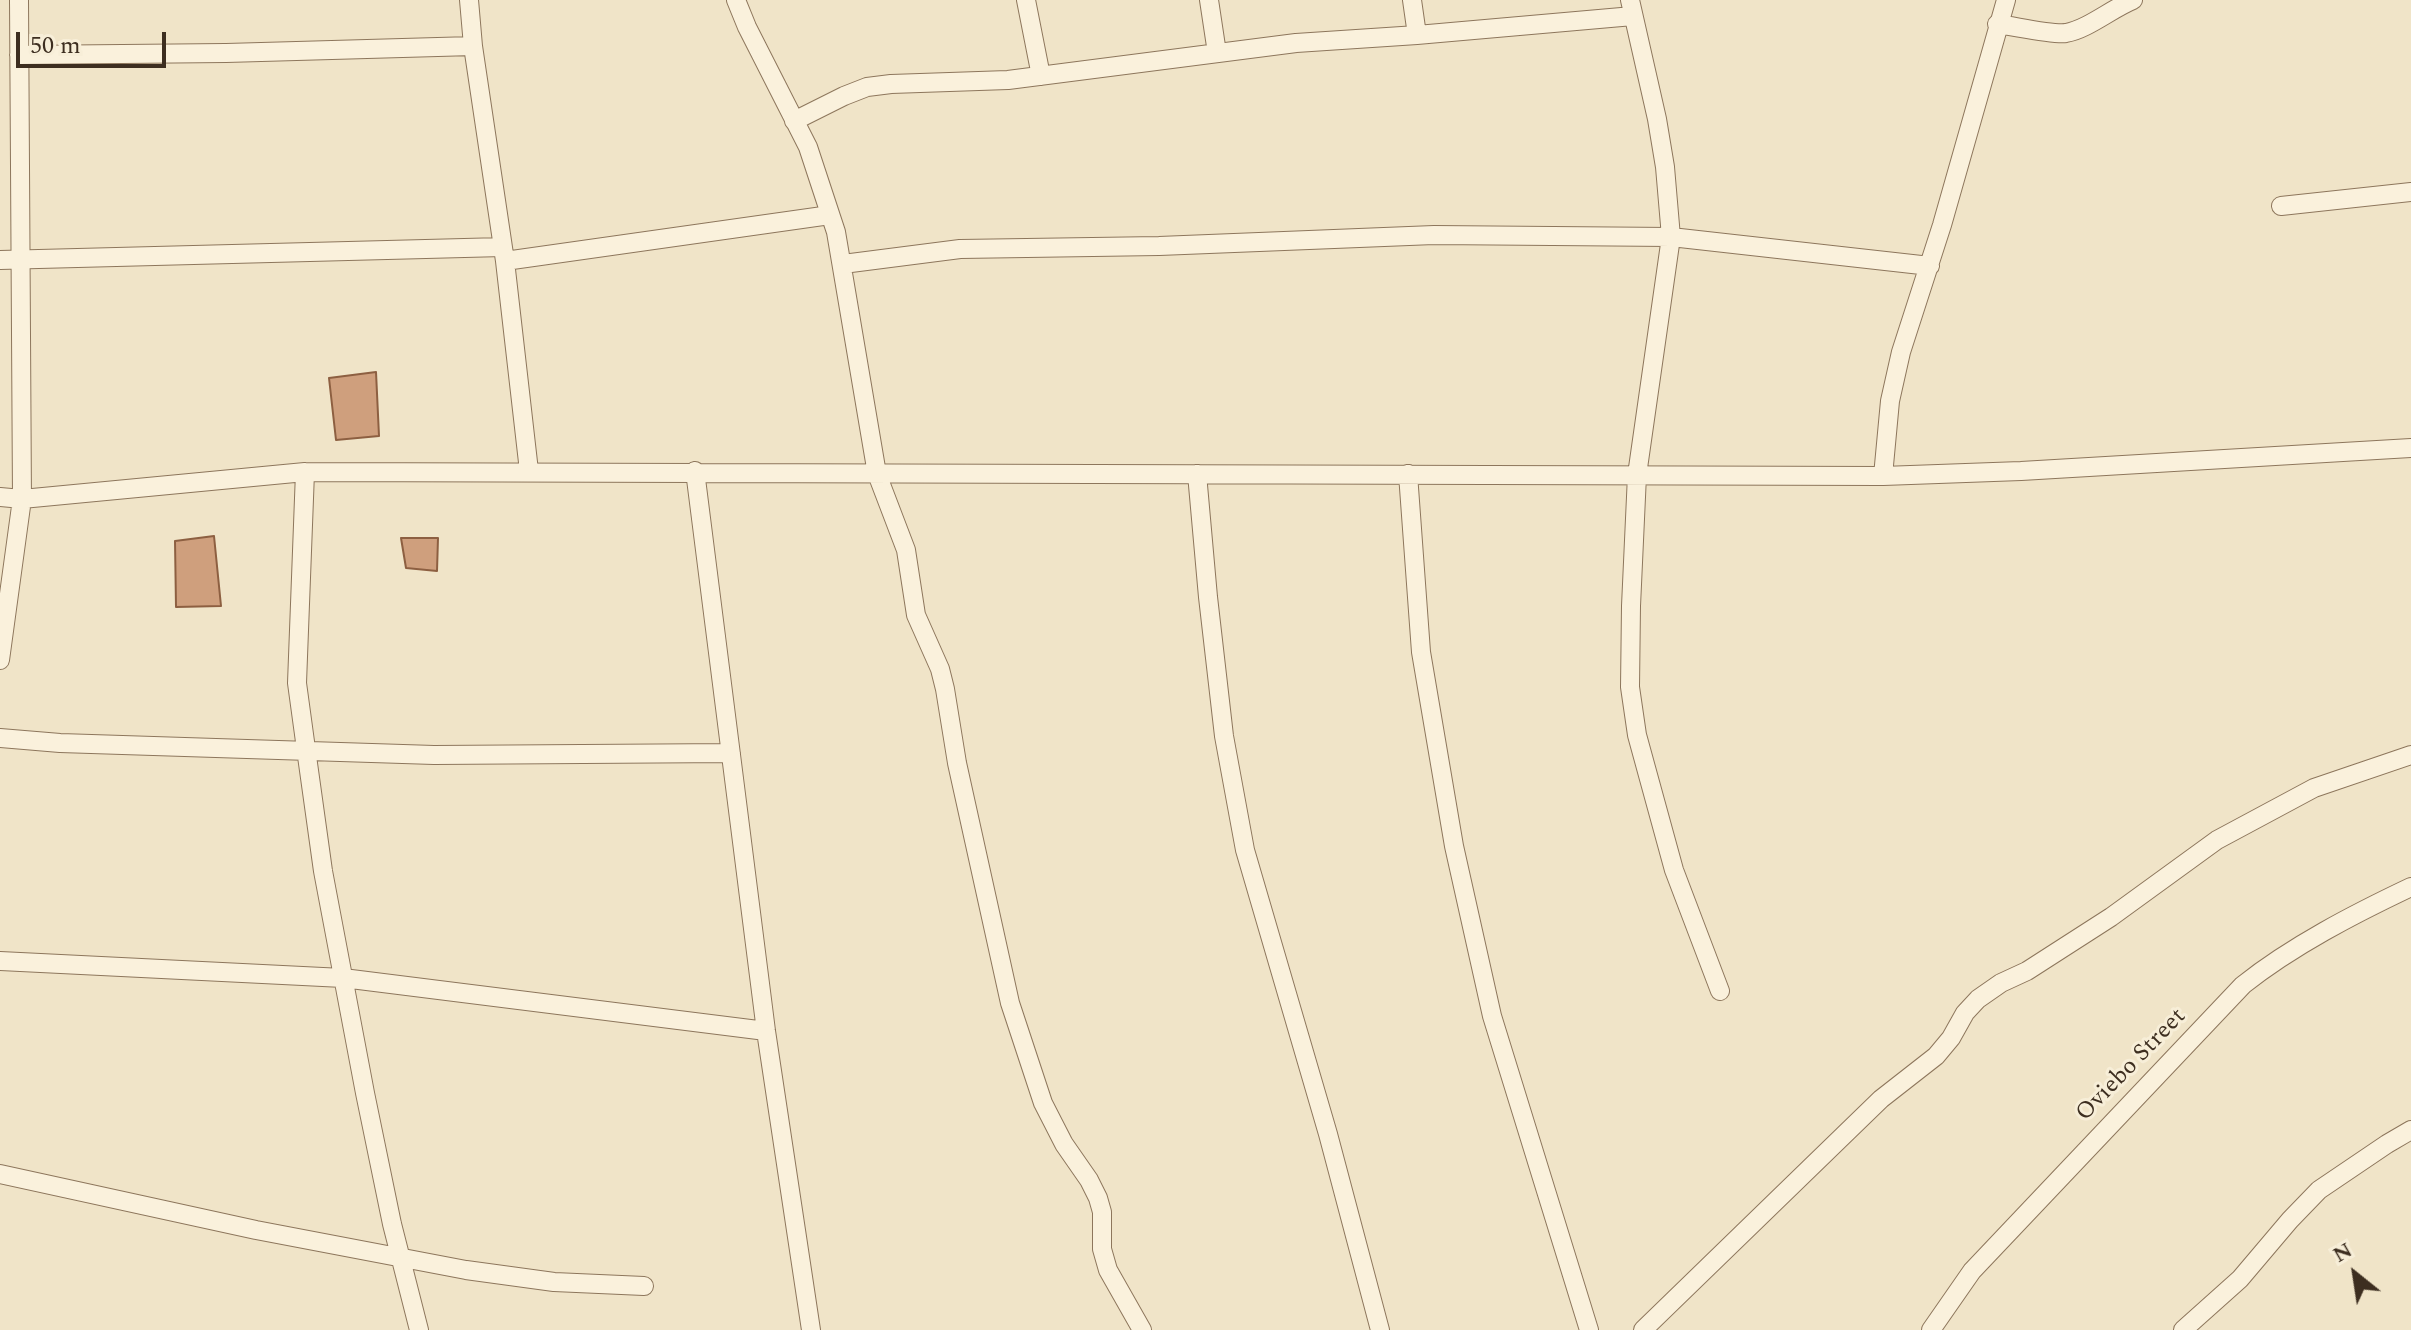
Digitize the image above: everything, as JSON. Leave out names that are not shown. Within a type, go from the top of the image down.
[{"type":"street","points":[[0,660],[22,499],[19,0]]},
{"type":"street","points":[[469,0],[504,254],[529,471]]},
{"type":"street","points":[[736,0],[808,147],[830,215],[843,264],[877,474],[906,550],[916,615],[940,669],[953,743],[1010,1003],[1043,1103],[1098,1198],[1102,1212],[1102,1249],[1108,1270],[1142,1330]]},
{"type":"street","points":[[1026,0],[1041,76]]},
{"type":"street","points":[[1209,0],[1217,53]]},
{"type":"street","points":[[1412,0],[1417,35]]},
{"type":"street","points":[[1883,476],[1890,401],[1901,352],[1930,266],[2006,0]]},
{"type":"street","points":[[1997,24],[2066,33],[2133,0]]},
{"type":"street","points":[[794,121],[867,87],[1008,80],[1296,43],[1417,35],[1632,8],[1657,119],[1671,237],[1637,475],[1630,687],[1637,735],[1674,870],[1720,991]]},
{"type":"street","points":[[19,55],[473,46]]},
{"type":"street","points":[[2281,206],[2411,192]]},
{"type":"street","points":[[0,260],[504,254],[830,215]]},
{"type":"street","points":[[843,264],[960,249],[1159,246],[1434,235],[1671,237],[1930,266]]},
{"type":"street","points":[[0,497],[22,499],[305,472],[1883,476],[2411,448]]},
{"type":"street","points":[[695,471],[766,1031],[811,1330]]},
{"type":"street","points":[[305,472],[297,683],[323,871],[343,978],[365,1093],[419,1330]]},
{"type":"street","points":[[1197,474],[1224,736],[1245,850],[1328,1134],[1380,1330]]},
{"type":"street","points":[[1408,474],[1421,652],[1454,846],[1492,1016],[1589,1330]]},
{"type":"street","points":[[0,738],[60,743],[434,755],[731,753]]},
{"type":"street","points":[[1643,1330],[1881,1099],[1936,1056],[1978,999],[2111,917],[2217,840],[2314,788],[2411,755]]},
{"type":"street","name":"Oviebo Street","points":[[1931,1330],[1972,1271],[2243,985],[2355,915],[2411,887]]},
{"type":"street","points":[[0,961],[343,978],[766,1031]]},
{"type":"street","points":[[2183,1330],[2240,1279],[2319,1190],[2411,1130]]},
{"type":"street","points":[[0,1174],[401,1258],[554,1282],[644,1286]]},
{"type":"building","points":[[376,372],[379,436],[336,440],[329,378]]},
{"type":"building","points":[[214,536],[221,606],[176,607],[175,541]]},
{"type":"building","points":[[401,538],[438,538],[437,571],[406,568]]}]
